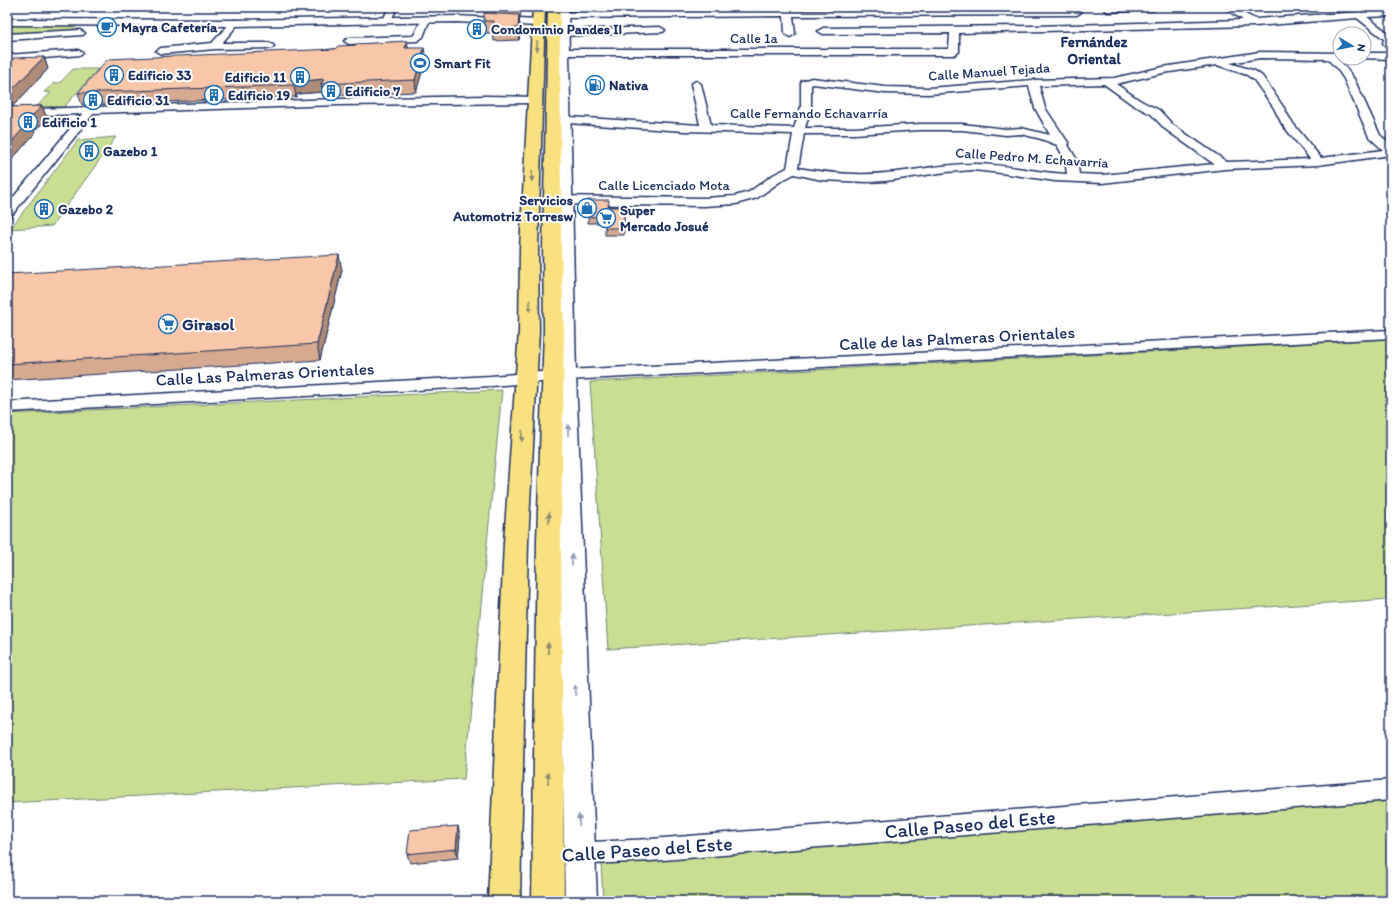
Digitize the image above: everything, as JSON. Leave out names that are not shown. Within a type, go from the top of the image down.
[{"type":"main road","points":[[504,901],[516,542],[530,301],[529,249],[538,15]]},
{"type":"main road","points":[[548,901],[549,540],[560,376]]},
{"type":"street","points":[[1108,9],[1154,7]]},
{"type":"street","points":[[1226,7],[1255,23]]},
{"type":"street","points":[[387,20],[393,8]]},
{"type":"street","points":[[559,28],[789,10],[1077,12]]},
{"type":"street","points":[[789,10],[790,34]]},
{"type":"street","points":[[822,31],[1183,26],[1255,23],[1391,13]]},
{"type":"street","points":[[7,37],[80,39],[235,23],[538,15]]},
{"type":"street","points":[[1358,15],[1389,38],[1388,44],[1391,48]]},
{"type":"street","points":[[349,41],[414,39],[418,37],[426,19]]},
{"type":"street","points":[[7,22],[80,39]]},
{"type":"street","points":[[215,46],[235,23]]},
{"type":"street","points":[[559,28],[660,30]]},
{"type":"street","points":[[559,28],[564,90],[558,120],[560,376],[581,901]]},
{"type":"street","name":"Calle 1a","points":[[559,28],[954,52],[955,30]]},
{"type":"street","points":[[7,58],[80,39]]},
{"type":"street","points":[[79,65],[80,39]]},
{"type":"street","points":[[162,50],[215,46],[269,46]]},
{"type":"street","name":"Calle Manuel Tejada","points":[[798,131],[806,107],[806,83],[820,81],[885,90],[986,88],[1033,83],[1106,81],[1266,55],[1332,56]]},
{"type":"street","points":[[1372,56],[1391,56]]},
{"type":"street","points":[[1219,62],[1251,73],[1258,78],[1279,108],[1286,122],[1318,162]]},
{"type":"street","points":[[1341,66],[1349,79],[1375,137],[1391,152]]},
{"type":"street","points":[[1106,81],[1137,103],[1155,112],[1169,127],[1225,166]]},
{"type":"street","points":[[1033,83],[1040,108],[1072,160],[1074,178]]},
{"type":"street","points":[[696,84],[706,129]]},
{"type":"street","points":[[7,112],[374,100],[504,99],[536,96]]},
{"type":"street","points":[[1028,124],[1040,108]]},
{"type":"street","points":[[7,213],[92,110]]},
{"type":"street","name":"Calle Fernando Echavarría","points":[[558,120],[706,129],[798,131],[854,131],[920,127],[962,127],[1006,132],[1028,124],[1044,136],[1063,144]]},
{"type":"street","points":[[792,170],[799,135],[798,131]]},
{"type":"street","name":"Calle Pedro M. Echavarría","points":[[792,170],[822,176],[867,178],[886,177],[946,168],[973,167],[1074,178],[1102,179],[1225,166],[1318,162],[1391,152]]},
{"type":"street","name":"Calle Licenciado Mota","points":[[558,200],[704,202],[736,200],[753,195],[777,178],[792,170]]},
{"type":"street","name":"Calle de las Palmeras Orientales","points":[[526,379],[560,376],[1391,334]]},
{"type":"street","name":"Calle Las Palmeras Orientales","points":[[7,407],[526,379]]},
{"type":"street","name":"Calle Paseo del Este","points":[[548,856],[650,850],[1391,790]]},
{"type":"green space","points":[[7,24],[77,24],[73,32],[7,34]]},
{"type":"green space","points":[[73,69],[98,69],[64,107],[37,106],[51,93],[44,92],[54,83],[60,83]]},
{"type":"green space","points":[[116,137],[52,226],[10,229],[78,140]]},
{"type":"green space","points":[[1391,339],[1391,599],[608,649],[590,382]]},
{"type":"green space","points":[[502,390],[464,779],[7,803],[7,414]]},
{"type":"green space","points":[[1391,801],[1391,901],[603,901],[601,861]]},
{"type":"building","points":[[485,7],[520,7],[520,12],[485,10]]},
{"type":"building","points":[[484,13],[519,15],[518,28],[493,29],[494,21],[484,21]]},
{"type":"building","points":[[407,41],[405,48],[424,48],[415,80],[321,84],[324,79],[294,82],[294,85],[78,93],[109,59],[335,49],[338,46]]},
{"type":"building","points":[[44,57],[7,95],[7,63],[14,58]]},
{"type":"building","points":[[42,106],[27,121],[30,121],[7,147],[7,107]]},
{"type":"building","points":[[588,200],[609,200],[608,207],[624,207],[624,228],[605,228],[606,216],[588,217]]},
{"type":"building","name":"Girasol","points":[[339,255],[317,344],[7,364],[7,274]]},
{"type":"building","points":[[458,826],[456,849],[407,854],[410,830]]},
{"type":"place","name":"Mayra Cafetería","points":[[107,27]]},
{"type":"place","name":"Condominio Pandes II","points":[[477,29]]},
{"type":"place","name":"Smart Fit","points":[[420,63]]},
{"type":"place","name":"Edificio 33","points":[[114,75]]},
{"type":"place","name":"Edificio 11","points":[[300,77]]},
{"type":"place","name":"Nativa","points":[[595,85]]},
{"type":"place","name":"Edificio 7","points":[[331,91]]},
{"type":"place","name":"Edificio 19","points":[[214,95]]},
{"type":"place","name":"Edificio 31","points":[[93,100]]},
{"type":"place","name":"Edificio 1","points":[[28,122]]},
{"type":"place","name":"Gazebo 1","points":[[89,151]]},
{"type":"place","name":"Servicios Automotriz Torresw","points":[[587,208]]},
{"type":"place","name":"Gazebo 2","points":[[44,209]]},
{"type":"place","name":"Super Mercado Josué","points":[[606,218]]},
{"type":"place","name":"Girasol","points":[[168,324]]},
{"type":"district","name":"Fernández Oriental","points":[[1094,50]]}]
